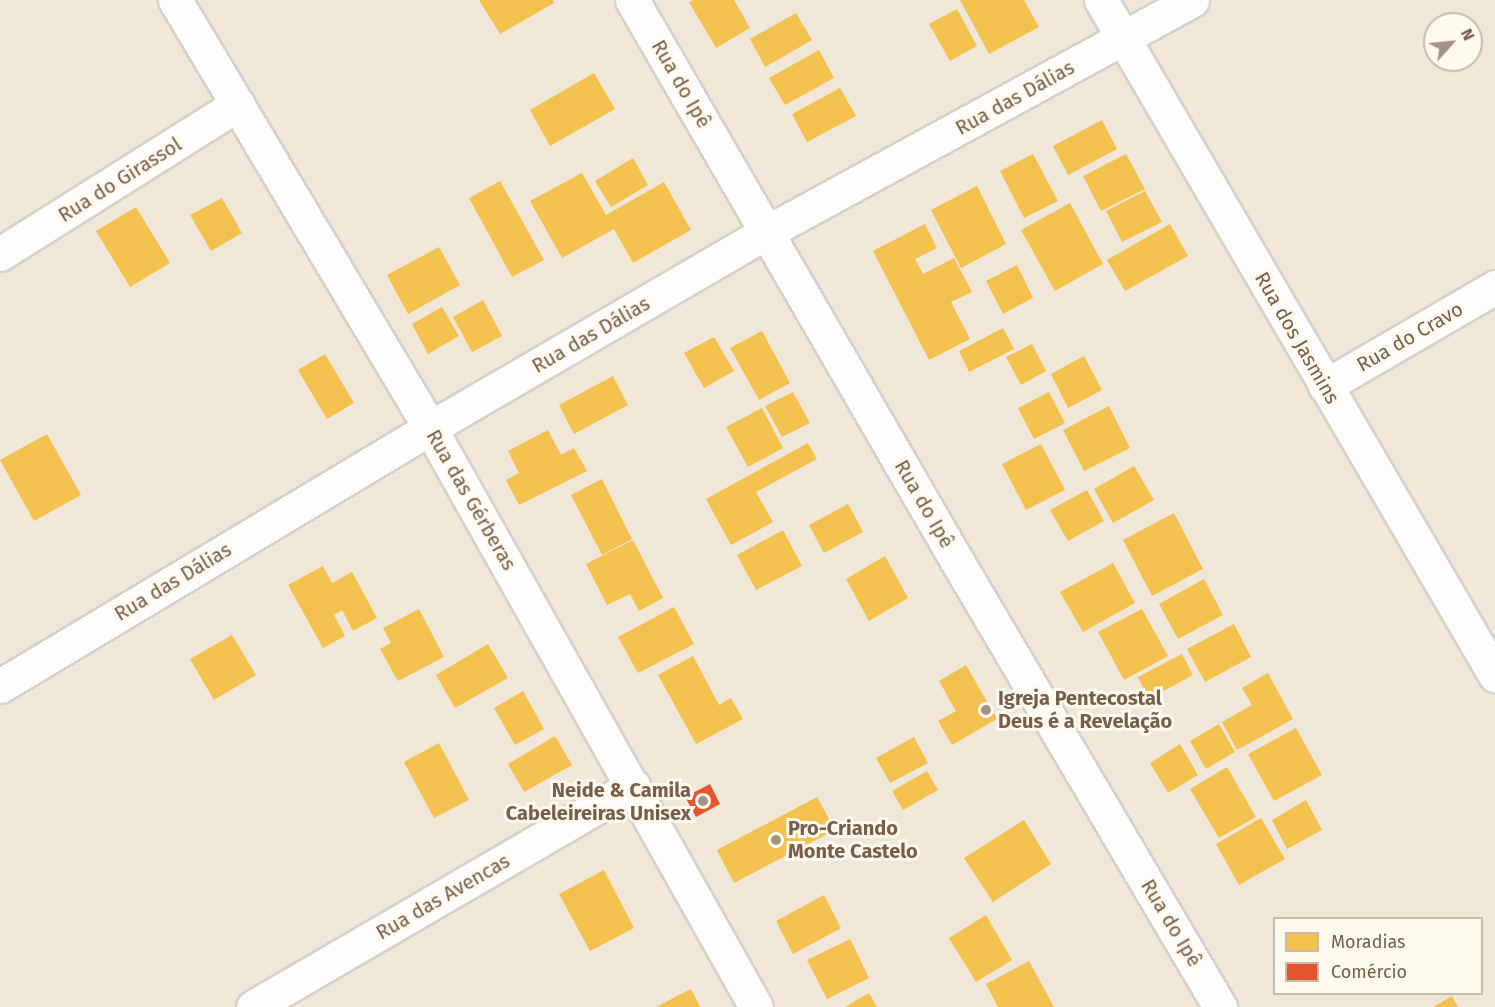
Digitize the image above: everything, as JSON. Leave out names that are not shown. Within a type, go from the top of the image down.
[{"type":"street","name":"Rua das Gérberas","points":[[175,0],[430,428],[756,1007]]},
{"type":"street","name":"Rua do Ipê","points":[[632,0],[957,561],[1220,1007]]},
{"type":"street","name":"Rua dos Jasmins","points":[[1101,0],[1495,675]]},
{"type":"street","name":"Rua das Dálias","points":[[0,686],[430,428],[768,232],[1192,0]]},
{"type":"street","name":"Rua do Girassol","points":[[0,254],[238,104]]},
{"type":"street","name":"Rua do Cravo","points":[[1325,386],[1495,287]]},
{"type":"street","name":"Rua das Avencas","points":[[253,1007],[633,786]]},
{"type":"shaded area","points":[[0,0],[1495,0],[1495,1007],[0,1007]]},
{"type":"building: Moradias","points":[[479,0],[553,0],[554,3],[500,34]]},
{"type":"building: Moradias","points":[[693,0],[734,0],[750,28],[716,48],[689,2]]},
{"type":"building: Moradias","points":[[960,0],[1024,0],[1039,27],[989,54]]},
{"type":"building: Moradias","points":[[957,9],[977,46],[950,61],[929,24]]},
{"type":"building: Moradias","points":[[796,13],[812,40],[765,67],[750,39]]},
{"type":"building: Moradias","points":[[819,50],[834,78],[785,105],[769,78]]},
{"type":"building: Moradias","points":[[594,73],[615,109],[550,146],[530,110]]},
{"type":"building: Moradias","points":[[840,88],[856,116],[807,142],[792,114]]},
{"type":"building: Moradias","points":[[1102,120],[1117,149],[1068,175],[1053,146]]},
{"type":"building: Moradias","points":[[1033,154],[1058,201],[1024,218],[1000,171]]},
{"type":"building: Moradias","points":[[1126,154],[1145,189],[1101,211],[1083,176]]},
{"type":"building: Moradias","points":[[633,158],[648,185],[611,207],[595,181]]},
{"type":"building: Moradias","points":[[582,173],[606,215],[664,182],[691,230],[633,263],[614,229],[562,258],[530,201]]},
{"type":"building: Moradias","points":[[500,181],[544,260],[512,277],[469,198]]},
{"type":"building: Moradias","points":[[977,186],[1006,244],[961,268],[931,210]]},
{"type":"building: Moradias","points":[[1145,191],[1162,222],[1122,242],[1106,211]]},
{"type":"building: Moradias","points":[[222,198],[242,233],[211,251],[190,215]]},
{"type":"building: Moradias","points":[[1070,203],[1103,264],[1055,291],[1021,230]]},
{"type":"building: Moradias","points":[[136,207],[170,263],[130,287],[96,231]]},
{"type":"building: Moradias","points":[[925,224],[937,248],[915,259],[923,274],[954,258],[972,292],[951,302],[970,339],[929,360],[873,251]]},
{"type":"building: Moradias","points":[[1170,224],[1188,256],[1125,291],[1107,260]]},
{"type":"building: Moradias","points":[[439,247],[460,285],[408,314],[387,275]]},
{"type":"building: Moradias","points":[[1017,265],[1033,298],[1003,314],[986,281]]},
{"type":"building: Moradias","points":[[483,300],[502,336],[472,352],[453,317]]},
{"type":"building: Moradias","points":[[442,307],[459,336],[428,354],[412,324]]},
{"type":"building: Moradias","points":[[1003,328],[1014,349],[969,372],[959,351]]},
{"type":"building: Moradias","points":[[762,331],[790,383],[759,400],[730,348]]},
{"type":"building: Moradias","points":[[714,337],[734,371],[704,388],[684,353]]},
{"type":"building: Moradias","points":[[1032,344],[1046,371],[1021,385],[1006,357]]},
{"type":"building: Moradias","points":[[325,354],[354,403],[327,419],[298,370]]},
{"type":"building: Moradias","points":[[1084,356],[1102,390],[1068,408],[1051,374]]},
{"type":"building: Moradias","points":[[613,376],[628,405],[574,434],[559,405]]},
{"type":"building: Moradias","points":[[793,392],[810,423],[782,437],[765,406]]},
{"type":"building: Moradias","points":[[1049,392],[1065,423],[1034,439],[1018,408]]},
{"type":"building: Moradias","points":[[1109,406],[1130,448],[1084,471],[1063,430]]},
{"type":"building: Moradias","points":[[762,408],[783,448],[748,467],[726,427]]},
{"type":"building: Moradias","points":[[548,430],[561,455],[574,448],[587,471],[519,505],[506,480],[519,473],[508,451]]},
{"type":"building: Moradias","points":[[47,434],[81,495],[34,521],[0,460]]},
{"type":"building: Moradias","points":[[808,443],[817,459],[756,492],[773,522],[731,545],[706,499]]},
{"type":"building: Moradias","points":[[1041,444],[1065,490],[1026,510],[1002,464]]},
{"type":"building: Moradias","points":[[1134,466],[1154,500],[1113,523],[1094,489]]},
{"type":"building: Moradias","points":[[602,479],[632,539],[602,555],[571,495]]},
{"type":"building: Moradias","points":[[1087,490],[1104,521],[1068,541],[1050,510]]},
{"type":"building: Moradias","points":[[848,504],[863,532],[824,553],[809,525]]},
{"type":"building: Moradias","points":[[1174,513],[1203,569],[1152,596],[1123,540]]},
{"type":"building: Moradias","points":[[783,530],[802,566],[756,590],[737,555]]},
{"type":"building: Moradias","points":[[633,540],[663,598],[639,611],[630,594],[607,605],[586,564]]},
{"type":"building: Moradias","points":[[885,556],[908,598],[869,621],[846,579]]},
{"type":"building: Moradias","points":[[1113,563],[1135,603],[1083,632],[1060,592]]},
{"type":"building: Moradias","points":[[323,566],[332,583],[352,572],[377,618],[353,631],[342,610],[334,615],[345,636],[323,648],[288,585]]},
{"type":"building: Moradias","points":[[1204,579],[1223,615],[1178,639],[1159,604]]},
{"type":"building: Moradias","points":[[674,607],[694,644],[638,673],[618,637]]},
{"type":"building: Moradias","points":[[419,609],[444,657],[398,681],[380,649],[391,643],[383,628]]},
{"type":"building: Moradias","points":[[1142,609],[1168,656],[1124,680],[1098,632]]},
{"type":"building: Moradias","points":[[1234,624],[1251,657],[1205,682],[1187,649]]},
{"type":"building: Moradias","points":[[232,635],[256,675],[214,700],[190,659]]},
{"type":"building: Moradias","points":[[488,644],[508,678],[455,708],[436,675]]},
{"type":"building: Moradias","points":[[1182,654],[1193,675],[1149,699],[1138,677]]},
{"type":"building: Moradias","points":[[693,656],[719,705],[731,698],[743,719],[696,744],[658,675]]},
{"type":"building: Moradias","points":[[966,665],[997,719],[952,745],[938,721],[956,711],[939,681]]},
{"type":"building: Moradias","points":[[1268,673],[1293,719],[1237,750],[1222,722],[1252,705],[1242,688]]},
{"type":"building: Moradias","points":[[523,691],[544,729],[515,745],[494,708]]},
{"type":"building: Moradias","points":[[1219,724],[1235,752],[1206,769],[1190,741]]},
{"type":"building: Moradias","points":[[1296,728],[1322,775],[1274,801],[1248,754]]},
{"type":"building: Moradias","points":[[555,736],[572,765],[524,792],[508,764]]},
{"type":"building: Moradias","points":[[914,737],[928,763],[890,783],[876,758]]},
{"type":"building: Moradias","points":[[439,743],[469,800],[434,818],[404,762]]},
{"type":"building: Moradias","points":[[1180,744],[1198,775],[1168,793],[1150,763]]},
{"type":"building: Moradias","points":[[1227,767],[1256,817],[1219,838],[1190,789]]},
{"type":"building: Moradias","points":[[927,771],[938,790],[903,810],[892,791]]},
{"type":"building: Moradias","name":"Pro-Criando Monte Castelo","points":[[817,797],[835,830],[734,883],[717,850]]},
{"type":"building: Moradias","points":[[1306,800],[1322,830],[1287,849],[1272,820]]},
{"type":"building: Moradias","points":[[1261,818],[1285,859],[1239,885],[1216,844]]},
{"type":"building: Moradias","points":[[1024,820],[1051,864],[993,902],[964,858]]},
{"type":"building: Moradias","points":[[604,870],[634,928],[590,951],[559,894]]},
{"type":"building: Moradias","points":[[824,895],[841,928],[793,954],[776,921]]},
{"type":"building: Moradias","points":[[986,915],[1012,960],[976,982],[949,938]]},
{"type":"building: Moradias","points":[[850,939],[869,978],[827,999],[807,960]]},
{"type":"building: Moradias","points":[[1029,961],[1054,1007],[998,1007],[986,984]]},
{"type":"building: Moradias","points":[[691,989],[700,1007],[656,1007]]},
{"type":"building: Moradias","points":[[869,993],[877,1007],[845,1007]]},
{"type":"building: Moradias","points":[[1452,996],[1458,1007],[1433,1007]]},
{"type":"building: Comércio","name":"Neide & Camila Cabeleireiras Unisex","points":[[710,784],[720,804],[696,817],[685,797]]},
{"type":"place","name":"Igreja Pentecostal Deus é a Revelação","points":[[986,710]]},
{"type":"place","name":"Neide & Camila Cabeleireiras Unisex","points":[[703,801]]},
{"type":"place","name":"Pro-Criando Monte Castelo","points":[[776,840]]}]
